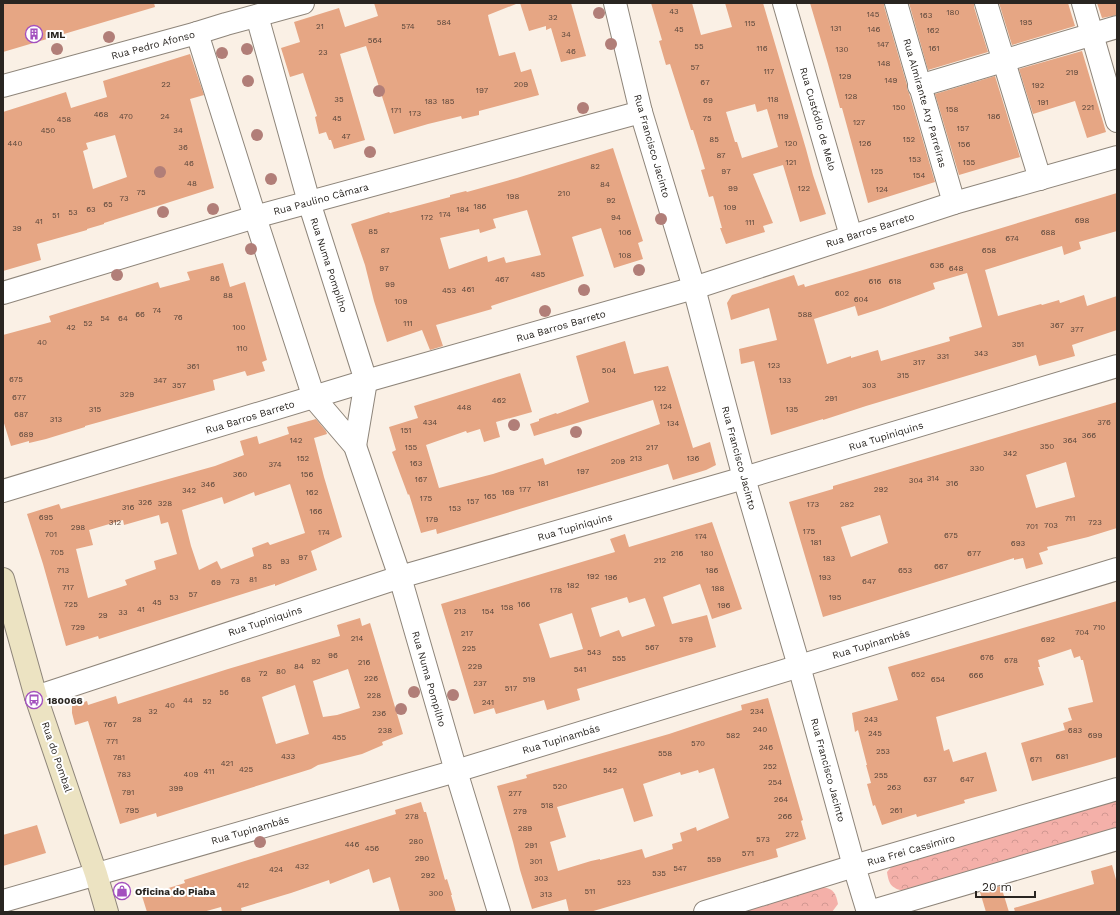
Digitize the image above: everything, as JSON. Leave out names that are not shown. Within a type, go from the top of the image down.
[{"type":"street","name":"Rua Pedro Afonso","points":[[3,86],[303,3]]},
{"type":"street","name":"Rua Francisco Jacinto","points":[[615,3],[641,112],[694,288],[744,478],[799,666],[868,912]]},
{"type":"street","name":"Rua Custódio de Melo","points":[[784,3],[851,236]]},
{"type":"street","name":"Rua Almirante Ary Parreiras","points":[[896,3],[954,203]]},
{"type":"street","points":[[986,3],[1040,180]]},
{"type":"street","points":[[1084,3],[1117,121]]},
{"type":"street","name":"Rua Numa Pompilho","points":[[257,16],[309,202],[366,381],[356,446]]},
{"type":"street","points":[[919,86],[1117,27]]},
{"type":"street","name":"Rua Numa Pompilho","points":[[197,33],[314,398],[356,446],[400,577],[456,771],[499,912]]},
{"type":"street","name":"Rua Paulino Câmara","points":[[3,293],[255,217],[641,112]]},
{"type":"street","name":"Rua Barros Barreto","points":[[3,491],[366,381],[694,288],[954,203],[1040,180],[1117,157]]},
{"type":"street","name":"Rua Tupiniquins","points":[[36,697],[400,577],[744,478],[1117,366]]},
{"type":"street","name":"Rua Tupinambás","points":[[3,900],[456,771],[1117,569]]},
{"type":"street","name":"Rua do Pombal","points":[[3,579],[36,697],[96,874],[107,912]]},
{"type":"street","name":"Rua Frei Cassimiro","points":[[706,912],[854,866],[1117,789]]},
{"type":"street","points":[[868,912],[1117,839]]},
{"type":"green space","points":[[1117,798],[1117,829],[906,892],[894,888],[890,883],[887,872],[893,865]]},
{"type":"green space","points":[[823,887],[834,892],[836,897],[838,904],[832,912],[737,912]]},
{"type":"building","name":"IML","points":[[3,3],[154,3],[155,7],[3,52]]},
{"type":"building","points":[[374,3],[516,3],[488,15],[489,20],[499,56],[515,52],[521,72],[531,69],[539,95],[479,111],[479,115],[462,119],[461,116],[394,134],[366,46],[340,54],[365,140],[334,149],[326,132],[319,134],[315,117],[317,116],[303,73],[290,77],[281,48],[300,42],[294,22],[339,8],[345,27],[378,16]]},
{"type":"building","points":[[520,3],[571,3],[586,56],[561,62],[551,28],[546,30],[546,26],[529,31]]},
{"type":"building","points":[[651,3],[692,3],[701,35],[732,27],[725,3],[763,3],[813,175],[826,214],[800,222],[783,165],[753,174],[773,223],[763,226],[765,232],[726,244],[720,228],[722,228],[713,196],[709,197],[701,170],[705,169],[693,130],[691,130],[670,64],[666,65],[659,41],[662,40]],"holes":[[[755,104],[757,112],[767,109],[778,147],[742,158],[737,142],[735,142],[726,112]]]},
{"type":"building","points":[[810,3],[884,3],[907,89],[935,182],[868,203],[842,108],[840,108]]},
{"type":"building","points":[[909,3],[974,3],[988,52],[928,70]]},
{"type":"building","points":[[999,3],[1068,3],[1075,26],[1012,45]]},
{"type":"building","points":[[1097,3],[1117,3],[1117,15],[1102,18]]},
{"type":"building","points":[[1082,51],[1106,132],[1087,138],[1075,101],[1033,114],[1019,69]]},
{"type":"building","points":[[190,54],[204,95],[190,99],[214,188],[104,223],[87,230],[37,244],[41,260],[3,271],[3,112],[66,92],[71,108],[107,97],[103,81]],"holes":[[[115,135],[127,177],[93,189],[83,151],[88,149],[86,143]]]},
{"type":"building","points":[[995,76],[1020,157],[959,175],[935,94]]},
{"type":"building","points":[[613,148],[643,241],[638,243],[643,259],[614,268],[601,228],[572,237],[584,276],[491,306],[492,309],[436,325],[443,346],[430,350],[422,330],[387,342],[374,301],[365,265],[351,224],[389,212],[390,213],[450,197],[450,195],[467,192]],"holes":[[[527,210],[541,255],[506,263],[504,257],[488,262],[487,256],[449,269],[440,238],[479,229],[480,233],[496,228],[493,219]]]},
{"type":"building","points":[[1117,193],[1117,231],[1079,242],[1081,249],[1064,255],[1062,246],[985,270],[998,316],[1059,300],[1060,303],[1084,295],[1087,306],[1117,296],[1117,330],[1072,345],[1075,356],[1039,366],[1036,355],[771,435],[754,361],[741,364],[739,349],[777,340],[769,308],[731,320],[727,303],[732,295],[794,275],[798,286],[804,284],[805,287]],"holes":[[[967,273],[982,327],[949,337],[950,341],[881,361],[878,350],[851,358],[851,356],[827,364],[814,319],[855,306],[858,316],[935,289],[933,283]]]},
{"type":"building","points":[[223,263],[230,287],[245,282],[267,360],[262,362],[265,371],[247,376],[245,371],[213,380],[215,390],[85,426],[46,439],[29,443],[29,441],[11,446],[3,420],[3,335],[51,322],[49,316],[158,282],[160,288],[190,280],[187,272]]},
{"type":"building","points":[[625,341],[634,374],[668,366],[693,448],[710,442],[716,465],[706,470],[673,480],[668,464],[437,534],[436,529],[421,533],[409,494],[408,495],[392,452],[396,450],[389,427],[418,418],[414,406],[520,373],[532,412],[496,422],[500,437],[484,442],[480,429],[467,433],[466,431],[426,445],[439,488],[493,474],[543,458],[545,465],[660,424],[653,400],[534,436],[530,424],[539,421],[539,419],[589,402],[576,356]]},
{"type":"building","points":[[1117,402],[1117,528],[1047,547],[1048,550],[1039,553],[1043,564],[1026,569],[1023,558],[1014,560],[1014,558],[823,617],[789,502],[833,489],[833,486]],"holes":[[[1066,462],[1075,497],[1036,508],[1026,475]],[[880,515],[888,543],[851,557],[841,527]]]},
{"type":"building","points":[[316,419],[327,434],[314,438],[342,537],[311,551],[317,570],[275,586],[275,584],[99,639],[98,636],[66,646],[27,514],[59,504],[61,509],[215,466],[244,455],[240,441],[257,436],[259,444],[289,434],[287,427]],"holes":[[[290,484],[305,533],[270,545],[268,542],[252,548],[254,556],[221,569],[217,561],[199,570],[182,510],[222,497],[224,504],[254,492],[255,496]],[[159,515],[161,524],[168,522],[177,554],[154,561],[156,569],[125,580],[127,585],[88,598],[76,549],[93,545],[89,530],[123,520],[124,525]]]},
{"type":"building","points":[[712,522],[742,609],[712,619],[700,584],[663,597],[672,624],[707,615],[716,647],[577,689],[580,700],[547,710],[544,700],[496,714],[494,708],[474,714],[441,604],[615,552],[610,539],[625,534],[629,547]],"holes":[[[627,597],[629,603],[645,598],[655,626],[622,637],[619,630],[600,637],[591,608]],[[572,613],[583,649],[550,658],[539,624]]]},
{"type":"building","points":[[1117,601],[1117,757],[1032,781],[1021,743],[1065,730],[1063,723],[1072,720],[1068,708],[1093,702],[1083,660],[1081,660],[1080,656],[1074,658],[1071,649],[1038,660],[1040,667],[1038,667],[1044,685],[936,717],[944,751],[949,749],[953,762],[986,752],[997,791],[964,800],[965,803],[917,817],[916,814],[882,825],[875,805],[873,806],[867,784],[871,783],[858,730],[855,732],[852,713],[898,700],[888,667]]},
{"type":"building","points":[[360,618],[362,626],[370,623],[403,734],[382,742],[383,745],[362,754],[318,765],[311,769],[157,817],[156,813],[120,824],[88,721],[75,725],[72,706],[87,701],[88,705],[116,696],[118,704],[228,669],[340,636],[337,625]],"holes":[[[348,669],[360,708],[337,715],[323,717],[313,681]],[[295,685],[309,734],[276,744],[262,697]]]},
{"type":"building","points":[[768,698],[803,820],[801,821],[806,839],[776,849],[778,857],[590,912],[569,912],[566,899],[532,909],[497,786],[527,778],[526,775],[669,734],[742,710],[741,705]],"holes":[[[714,768],[729,818],[697,831],[696,827],[680,833],[682,841],[672,844],[673,849],[645,858],[642,849],[591,861],[558,871],[550,842],[566,837],[557,807],[623,788],[634,822],[653,816],[643,784],[680,772],[681,775],[698,770],[699,773]]]},
{"type":"building","points":[[421,802],[424,812],[426,812],[445,880],[447,879],[456,912],[400,912],[390,877],[373,883],[369,869],[330,884],[329,880],[241,908],[242,912],[222,912],[221,907],[203,912],[147,912],[142,896],[185,883],[184,880],[396,814],[395,810]]},
{"type":"building","points":[[37,825],[46,853],[3,866],[3,835]]},
{"type":"building","points":[[1112,865],[1117,883],[1117,912],[1015,912],[1014,908],[1094,884],[1091,871]]},
{"type":"building","points":[[1001,886],[1009,912],[986,912],[980,892]]},
{"type":"place","name":"IML","points":[[34,34]]},
{"type":"place","name":"180066","points":[[34,700]]},
{"type":"place","name":"Oficina do Piaba","points":[[122,891]]}]
